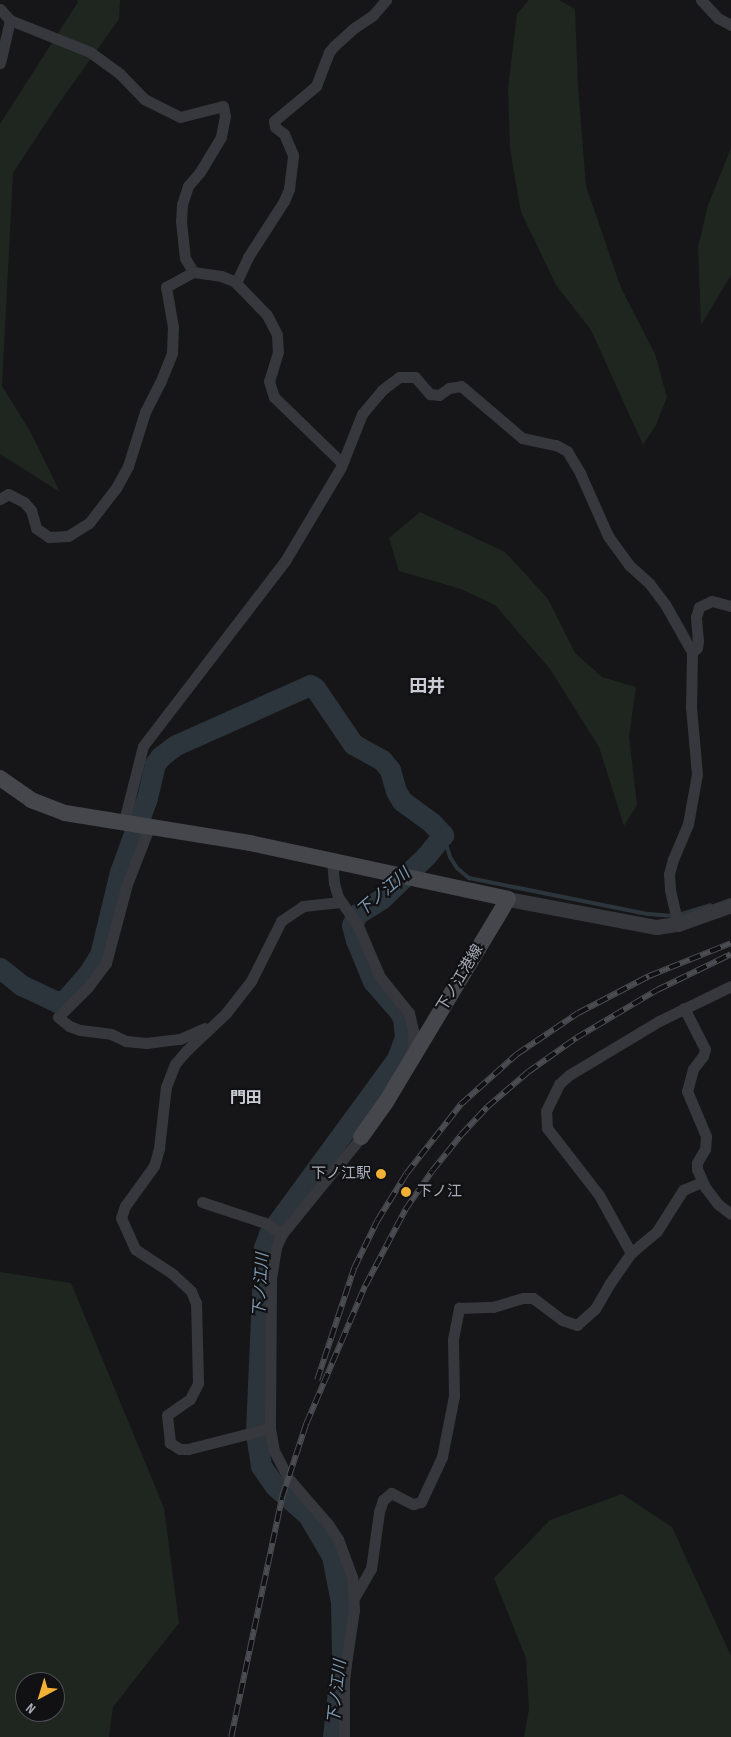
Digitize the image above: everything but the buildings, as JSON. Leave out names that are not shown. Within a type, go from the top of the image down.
[{"type":"main road","points":[[0,778],[26,797],[50,808],[78,815],[237,840],[508,898]]},
{"type":"main road","name":"下ノ江港線","points":[[361,1137],[405,1071],[508,898]]},
{"type":"street","points":[[236,283],[248,257],[284,201],[289,189],[293,155],[284,134],[275,127],[274,121],[316,86],[334,46],[354,28],[374,15],[386,0]]},
{"type":"street","points":[[701,0],[718,18],[731,25]]},
{"type":"street","points":[[0,9],[10,20],[90,52],[120,74],[144,99],[180,117],[223,106],[226,116],[220,137],[200,172],[188,186],[182,204],[181,221],[186,258],[193,272]]},
{"type":"street","points":[[0,64],[10,20]]},
{"type":"street","points":[[0,500],[8,494],[24,502],[31,510],[36,528],[49,537],[68,536],[89,523],[116,488],[128,466],[145,412],[160,383],[172,353],[173,327],[166,288],[193,272],[221,276],[236,283],[267,315],[277,335],[278,352],[269,381],[274,397],[342,463]]},
{"type":"street","points":[[124,821],[144,746],[285,561],[342,463],[362,414],[382,390],[399,377],[415,377],[430,394],[439,395],[449,388],[461,386],[522,438],[556,445],[567,451],[580,473],[608,536],[629,565],[649,582],[665,604],[692,652],[691,707],[697,774],[688,824],[670,867],[669,881],[677,918]]},
{"type":"street","points":[[692,652],[697,648],[696,617],[699,608],[712,601],[731,606]]},
{"type":"street","points":[[149,825],[127,884],[106,963],[88,987],[58,1017],[69,1026],[80,1030],[111,1034],[126,1041],[146,1043],[180,1039],[216,1023]]},
{"type":"street","points":[[332,860],[334,883],[341,902],[355,921],[380,977],[405,1005],[411,1018],[413,1046],[405,1071]]},
{"type":"street","points":[[508,898],[637,925],[656,927],[677,918],[731,905]]},
{"type":"street","points":[[268,1429],[188,1449],[180,1449],[170,1443],[167,1415],[190,1399],[198,1383],[196,1302],[191,1290],[173,1274],[135,1249],[121,1222],[125,1206],[154,1166],[159,1148],[166,1087],[171,1071],[186,1051],[216,1023],[252,981],[281,921],[303,906],[341,902]]},
{"type":"street","points":[[631,1253],[599,1195],[549,1134],[545,1123],[546,1111],[559,1084],[569,1075],[684,1008],[731,986]]},
{"type":"street","points":[[684,1008],[705,1048],[703,1056],[693,1069],[686,1093],[706,1136],[705,1149],[697,1164],[702,1182],[718,1204],[731,1214]]},
{"type":"street","points":[[344,1737],[344,1677],[354,1598],[351,1570],[342,1546],[328,1524],[284,1473],[274,1451],[268,1429],[271,1279],[280,1232],[361,1137]]},
{"type":"street","points":[[354,1598],[371,1568],[379,1512],[383,1500],[391,1493],[413,1504],[420,1502],[442,1457],[454,1396],[453,1339],[459,1308],[493,1307],[523,1298],[533,1298],[562,1320],[577,1325],[595,1309],[631,1253],[657,1230],[683,1190],[702,1182]]},
{"type":"street","points":[[202,1202],[268,1224],[280,1232]]},
{"type":"shaded area","points":[[77,0],[120,0],[119,19],[57,106],[13,173],[2,386],[30,431],[60,492],[0,454],[0,124],[78,2]]},
{"type":"shaded area","points":[[529,0],[559,0],[575,9],[578,86],[586,186],[621,288],[655,354],[667,397],[656,425],[643,445],[591,330],[556,285],[521,212],[510,149],[508,88],[517,14]]},
{"type":"shaded area","points":[[731,148],[731,275],[701,325],[698,247],[708,205]]},
{"type":"shaded area","points":[[420,512],[505,552],[548,599],[575,653],[602,677],[636,687],[629,737],[637,805],[624,826],[599,747],[550,669],[495,605],[461,589],[399,571],[389,538]]},
{"type":"shaded area","points":[[0,1272],[71,1283],[164,1508],[179,1623],[113,1707],[109,1737],[0,1737]]},
{"type":"shaded area","points":[[622,1494],[672,1527],[731,1656],[731,1737],[524,1737],[529,1709],[526,1658],[494,1578],[550,1520]]},
{"type":"waterway","name":"下ノ江川","points":[[0,968],[21,985],[57,1002],[66,999],[88,974],[100,955],[120,872],[147,798],[155,764],[160,757],[176,745],[310,685],[315,688],[353,744],[382,760],[390,770],[396,791],[402,801],[431,822],[443,835],[426,856],[381,899],[357,914],[352,925],[356,940],[373,981],[403,1018],[405,1037],[397,1059],[269,1234],[264,1248],[256,1434],[261,1466],[275,1486],[308,1515],[332,1556],[341,1602],[342,1654],[333,1737]]},
{"type":"waterway","points":[[443,835],[450,857],[457,868],[469,878],[648,914],[675,916],[710,905]]},
{"type":"railway","points":[[317,1380],[354,1268],[377,1221],[406,1174],[461,1104],[517,1054],[578,1013],[649,976],[731,943]]},
{"type":"railway","points":[[231,1737],[282,1497],[306,1424],[365,1286],[405,1210],[432,1171],[461,1135],[487,1107],[528,1072],[576,1038],[657,990],[731,954]]},
{"type":"place","name":"下ノ江駅","points":[[381,1174]]},
{"type":"place","name":"下ノ江","points":[[406,1192]]},
{"type":"district","name":"田井","points":[[427,687]]},
{"type":"district","name":"門田","points":[[246,1099]]}]
